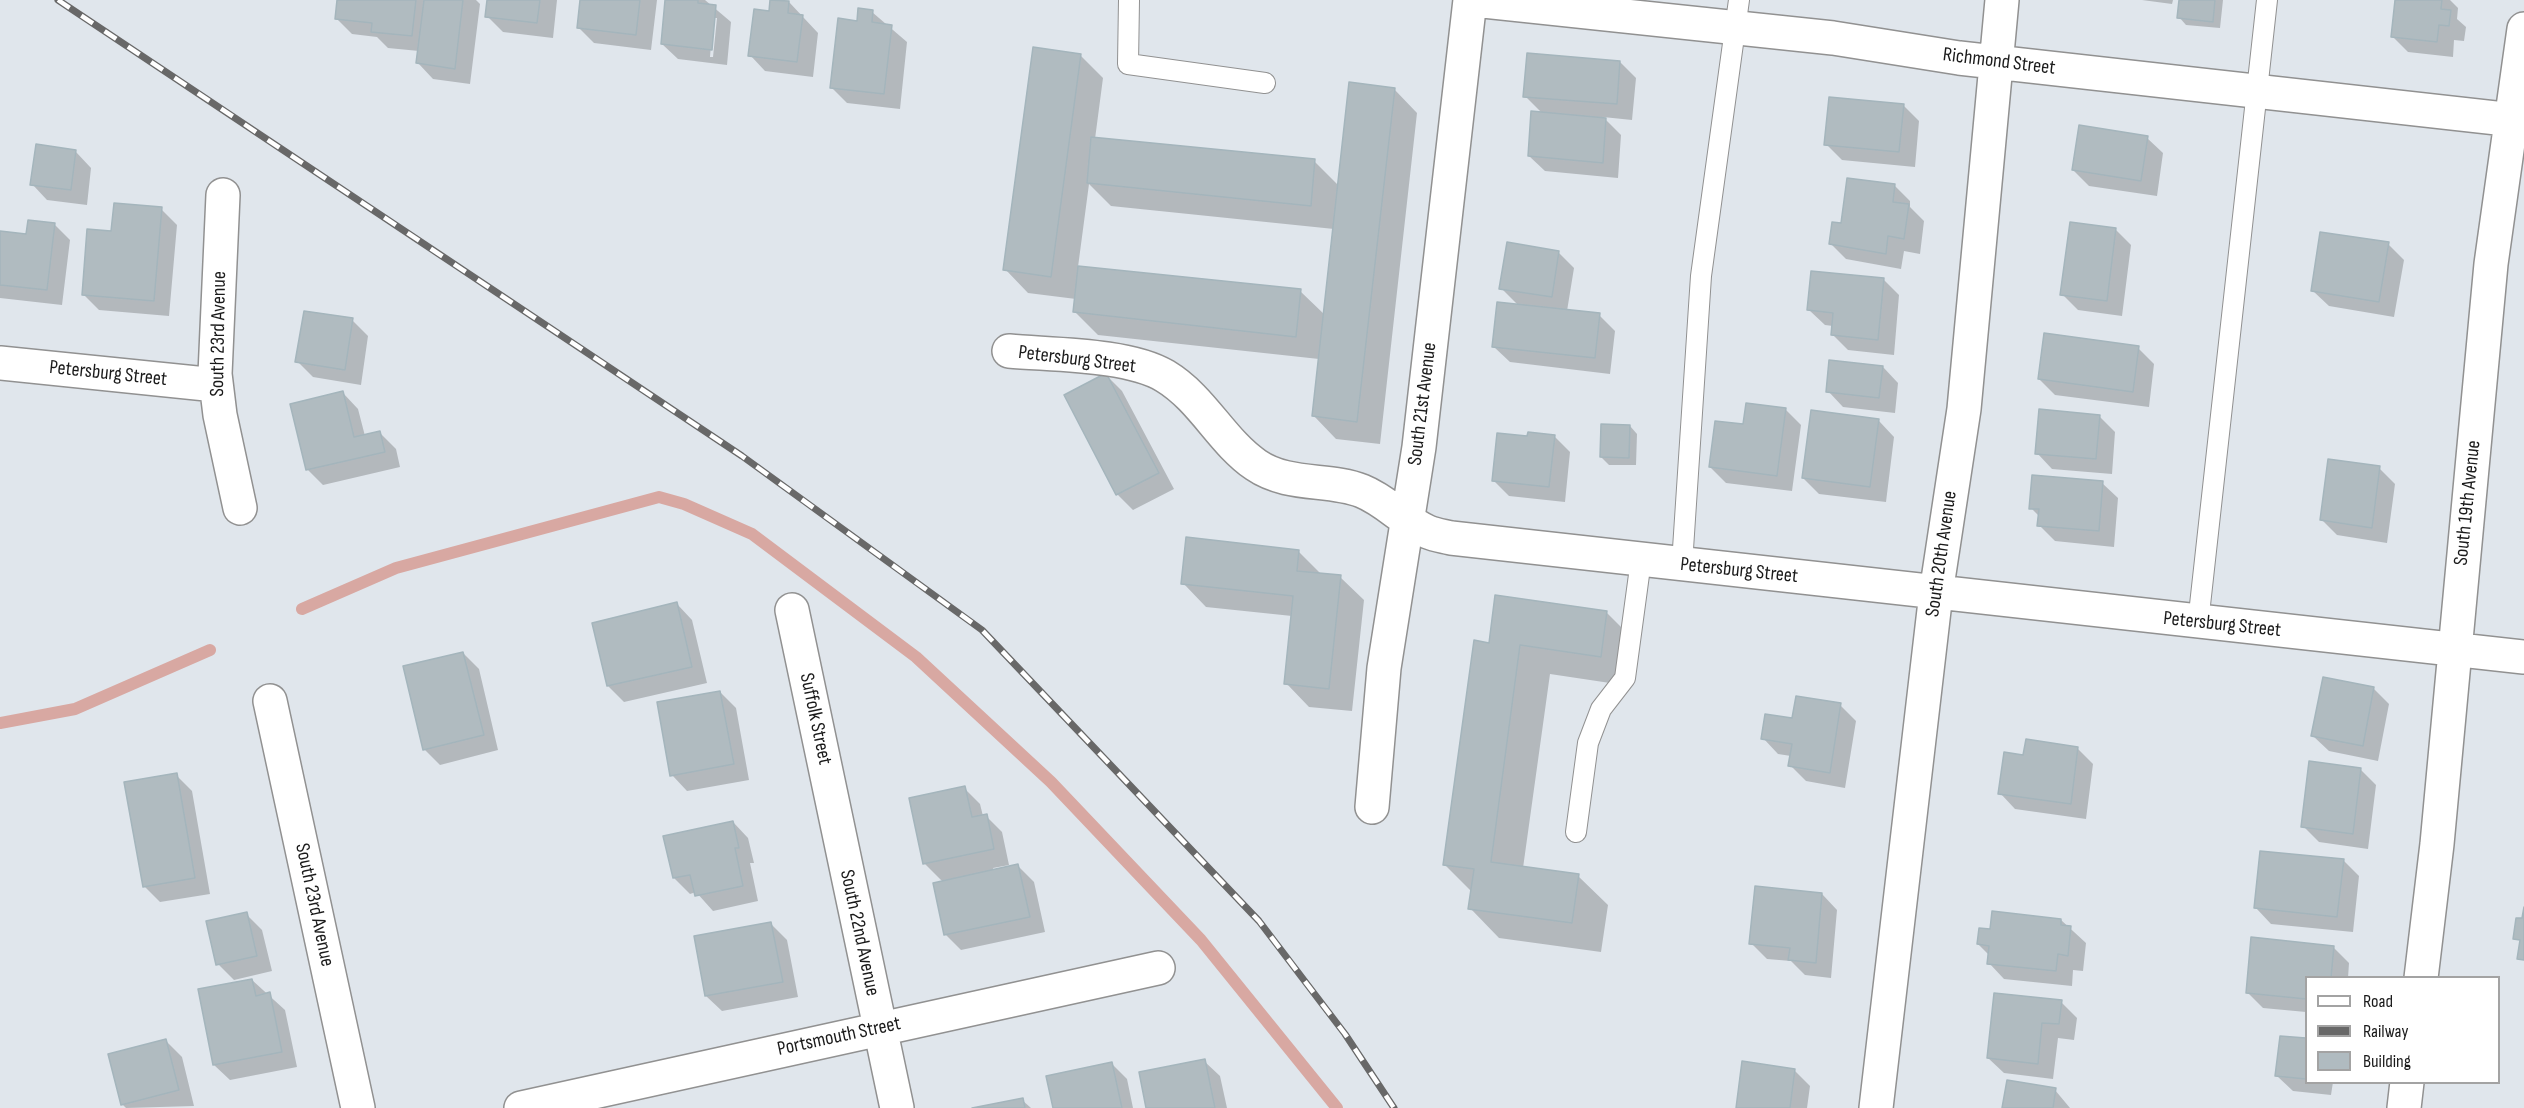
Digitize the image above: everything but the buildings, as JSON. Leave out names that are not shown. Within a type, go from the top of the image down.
[{"type":"street","name":"Richmond Street","points":[[1472,0],[1737,14],[1833,38],[1996,62],[2518,120]]},
{"type":"street","name":"South 21st Avenue","points":[[1372,807],[1383,668],[1419,447],[1472,0]]},
{"type":"street","name":"South 20th Avenue","points":[[1876,1108],[1936,593],[1964,409],[2002,0]]},
{"type":"street","name":"South 19th Avenue","points":[[2421,976],[2438,844],[2491,264],[2518,120],[2524,29]]},
{"type":"street","name":"South 23rd Avenue","points":[[223,195],[216,385],[219,415],[240,508]]},
{"type":"street","name":"Petersburg Street","points":[[1009,351],[1131,362],[1165,376],[1194,397],[1228,440],[1257,466],[1292,480],[1360,490],[1386,503],[1428,532],[1451,537],[2198,623],[2524,657]]},
{"type":"street","name":"Petersburg Street","points":[[0,363],[216,385]]},
{"type":"street","name":"Suffolk Street","points":[[792,610],[837,828]]},
{"type":"street","name":"South 23rd Avenue","points":[[270,701],[358,1108]]},
{"type":"street","name":"South 22nd Avenue","points":[[837,828],[897,1108]]},
{"type":"street","name":"Portsmouth Street","points":[[520,1108],[1158,968]]},
{"type":"street","points":[[2404,1108],[2407,1084]]},
{"type":"lane","points":[[1129,0],[1128,64],[1266,83]]},
{"type":"lane","points":[[2198,623],[2267,0]]},
{"type":"lane","points":[[1682,564],[1701,276],[1737,14]]},
{"type":"lane","points":[[1576,832],[1588,743],[1602,709],[1625,678],[1641,560]]},
{"type":"waterway","points":[[302,609],[396,568],[659,497],[684,504],[752,534],[916,657],[1051,782],[1201,940],[1337,1108]]},
{"type":"waterway","points":[[0,723],[75,709],[210,650]]},
{"type":"railway","points":[[58,0],[742,456],[982,630],[1259,921],[1345,1034],[1394,1108]]}]
